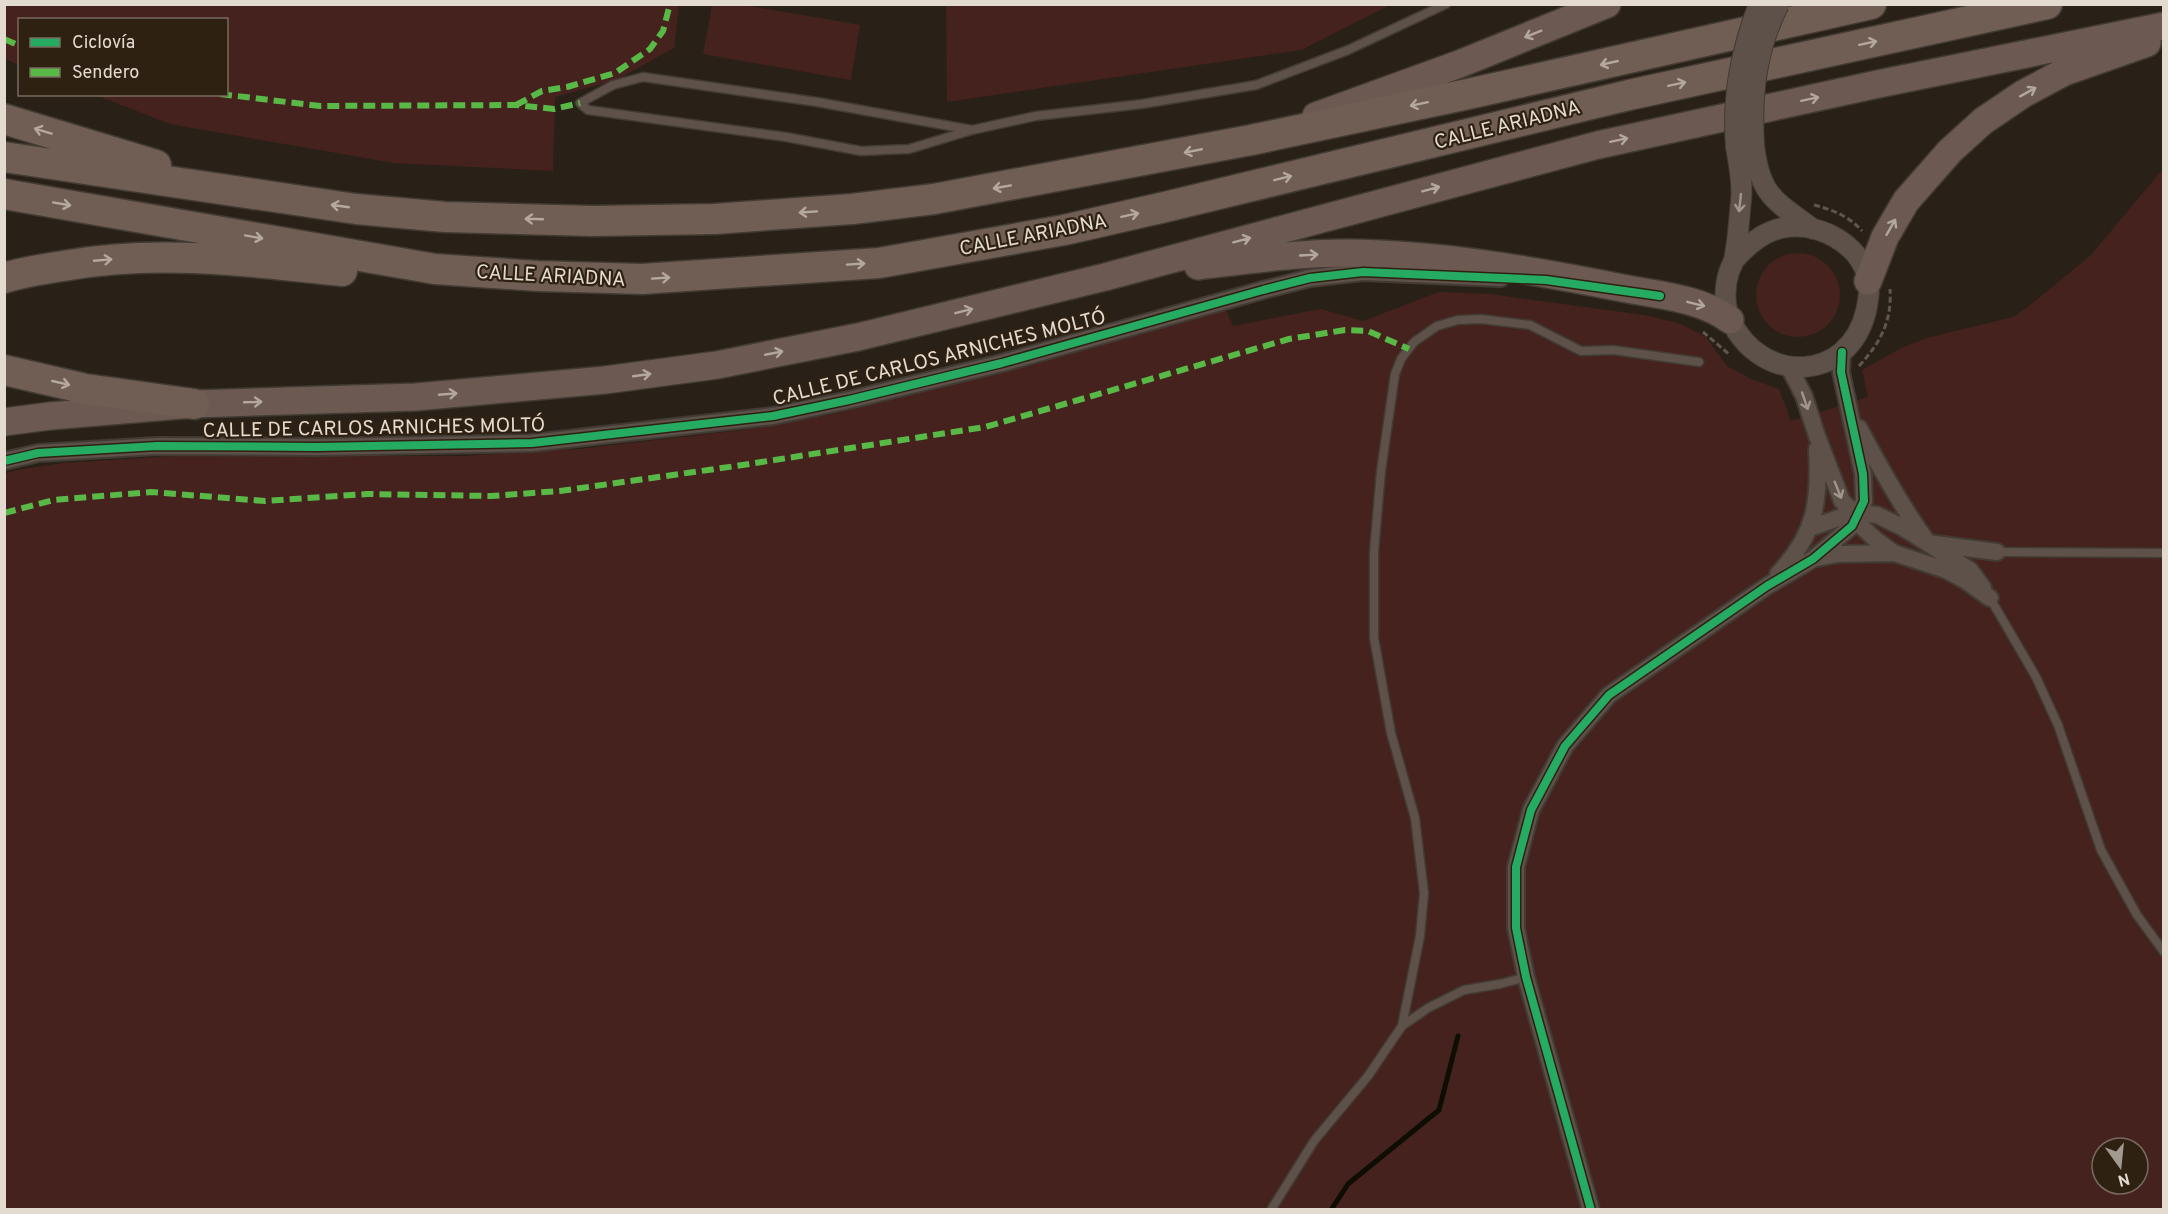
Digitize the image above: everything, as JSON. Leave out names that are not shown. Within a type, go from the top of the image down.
[{"type":"highway","points":[[1251,140],[1462,63],[1607,4]]},
{"type":"highway","name":"CALLE ARIADNA","points":[[4,158],[356,209],[445,216],[593,221],[714,219],[852,209],[934,199],[1251,140],[1871,4]]},
{"type":"highway","name":"CALLE ARIADNA","points":[[4,194],[435,269],[538,276],[642,279],[879,262],[1075,227],[1629,94],[2047,4]]},
{"type":"highway","points":[[4,422],[194,404],[416,397],[605,380],[694,368],[858,337],[1105,277],[1598,145],[1878,84],[2163,26]]},
{"type":"highway","points":[[1869,281],[1885,237],[1906,201],[1950,151],[1983,121],[2023,94],[2064,72],[2163,37]]},
{"type":"highway","points":[[4,119],[260,196]]},
{"type":"highway","points":[[1105,277],[1275,257],[1347,253],[1450,260],[1530,270],[1660,296],[1704,306],[1718,311],[1730,320]]},
{"type":"highway","points":[[4,279],[19,273],[89,261],[151,256],[201,257],[368,273],[435,269]]},
{"type":"highway","points":[[4,370],[86,389],[194,404]]},
{"type":"street","points":[[1759,4],[1740,64],[1736,84],[1735,119],[1745,146],[1768,192],[1775,201],[1813,229]]},
{"type":"street","points":[[1734,260],[1760,237],[1780,228],[1813,229],[1825,232],[1841,241],[1864,266],[1869,281],[1863,323],[1854,339],[1842,352],[1826,362],[1808,367],[1789,367],[1773,363],[1758,355],[1746,344],[1730,320],[1726,285],[1734,260],[1745,146],[1757,63],[1779,4]]},
{"type":"street","name":"CALLE DE CARLOS ARNICHES MOLTÓ","points":[[4,460],[38,453],[157,446],[328,447],[532,442],[773,416],[1002,363],[1310,278],[1363,272],[1546,280],[1660,296]]},
{"type":"street","points":[[1591,1209],[1526,977],[1516,928],[1516,867],[1532,810],[1565,746],[1609,696],[1767,586],[1813,559],[1844,534],[1858,517],[1864,501],[1863,474],[1841,372],[1842,352]]},
{"type":"street","points":[[1789,367],[1804,396],[1842,501],[1858,517],[1862,527],[1894,553],[1946,570],[1990,598]]},
{"type":"street","points":[[1850,408],[1885,479],[1928,543],[1997,552]]},
{"type":"street","points":[[1767,586],[1797,553],[1810,528],[1819,491],[1817,436]]},
{"type":"street","points":[[1810,528],[1844,516],[1877,515],[1971,570],[1990,598]]},
{"type":"street","points":[[1971,570],[1978,558],[1997,552]]},
{"type":"street","points":[[1813,559],[1838,554],[1894,553]]},
{"type":"lane","points":[[972,130],[817,102],[643,77],[613,85],[579,103],[588,110],[786,137],[861,151],[909,149],[972,130],[1036,116],[1142,104],[1256,85],[1348,50],[1446,4]]},
{"type":"lane","points":[[1402,1026],[1420,936],[1424,893],[1415,818],[1391,732],[1374,638],[1374,552],[1381,471],[1395,374],[1401,359],[1414,342],[1437,327],[1458,320],[1481,319],[1530,325],[1581,351],[1613,350],[1699,362]]},
{"type":"lane","points":[[1997,552],[2163,553]]},
{"type":"lane","points":[[1990,598],[2036,676],[2058,725],[2102,850],[2137,915],[2163,952]]},
{"type":"lane","points":[[1271,1209],[1314,1141],[1368,1076],[1402,1026],[1428,1008],[1464,990],[1526,977]]},
{"type":"path","points":[[1812,205],[1835,211],[1854,222],[1866,235]]},
{"type":"path","points":[[1698,328],[1733,358]]},
{"type":"shaded area","points":[[946,4],[1390,5],[1301,50],[947,102]]},
{"type":"shaded area","points":[[4,5],[679,5],[674,48],[616,80],[555,97],[553,171],[394,163],[170,124],[99,96],[228,96],[228,18],[18,18],[18,65],[5,59]]},
{"type":"shaded area","points":[[712,5],[744,5],[860,25],[851,80],[703,54]]},
{"type":"shaded area","points":[[2163,169],[2163,1209],[5,1209],[4,474],[64,463],[175,456],[464,456],[579,449],[743,430],[833,414],[959,383],[1226,310],[1233,326],[1321,309],[1363,321],[1439,292],[1490,294],[1644,315],[1678,323],[1705,336],[1727,366],[1751,379],[1779,389],[1791,421],[1868,397],[1862,370],[1901,348],[1927,338],[2013,317],[2091,255]]},
{"type":"shaded area","points":[[1798,253],[1814,256],[1833,272],[1840,295],[1837,311],[1821,330],[1798,337],[1782,334],[1763,318],[1756,295],[1759,279],[1775,260]]},
{"type":"waterway","points":[[1331,1210],[1348,1184],[1439,1110],[1458,1036]]},
{"type":"marked path","points":[[516,105],[542,91],[567,87],[615,73],[650,49],[663,31],[670,4]]},
{"type":"marked path","points":[[4,39],[18,45]]},
{"type":"marked path","points":[[228,95],[320,106],[516,105],[554,109],[580,103]]},
{"type":"marked path","points":[[4,513],[54,500],[151,492],[265,501],[367,494],[491,496],[560,491],[985,427],[1289,339],[1345,330],[1368,331],[1409,349]]},
{"type":"cycle path","points":[[4,461],[38,453],[157,446],[317,447],[532,443],[773,416],[1002,363],[1310,278],[1363,272],[1546,280],[1660,296]]},
{"type":"cycle path","points":[[1591,1210],[1526,977],[1516,928],[1516,867],[1531,810],[1565,746],[1609,695],[1767,586],[1813,559],[1852,526],[1864,501],[1863,474],[1841,372],[1842,352]]}]
